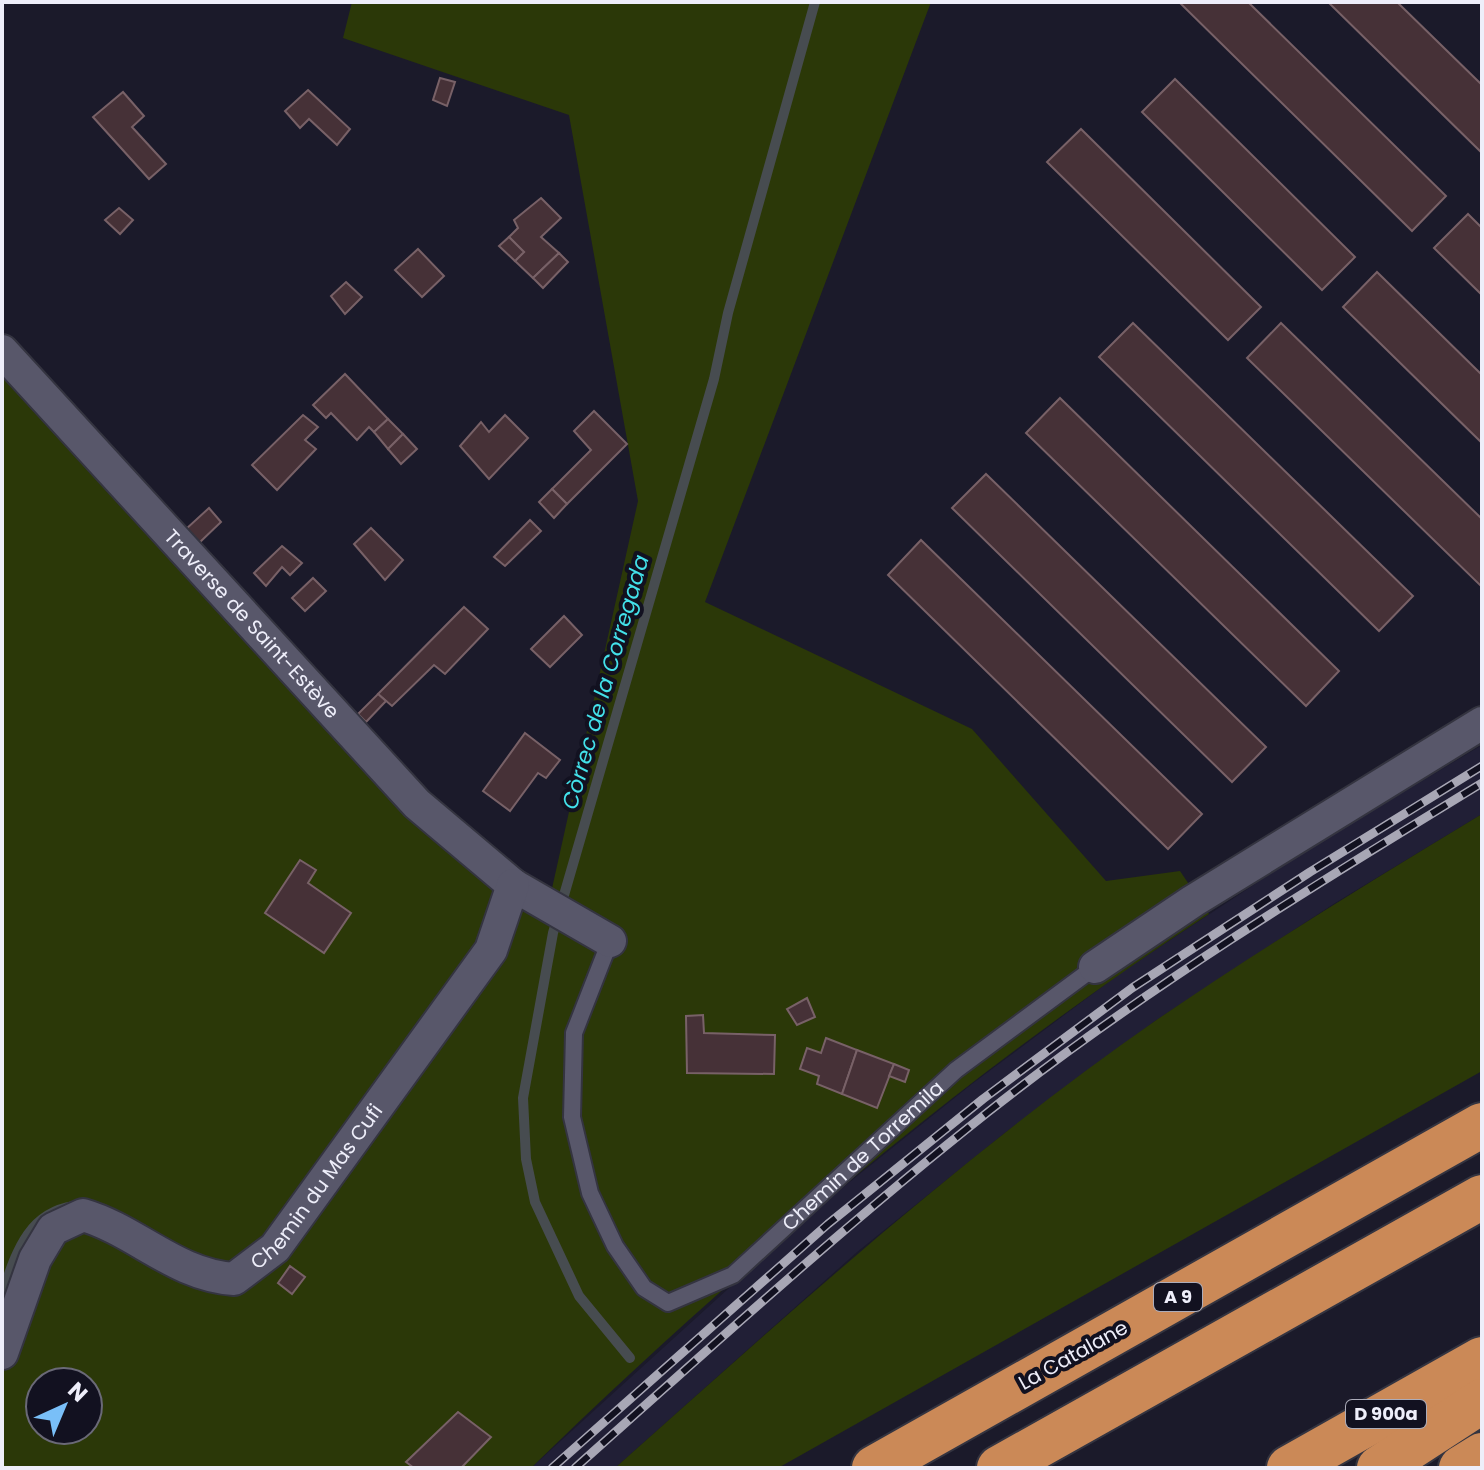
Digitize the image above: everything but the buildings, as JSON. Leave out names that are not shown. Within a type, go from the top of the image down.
[{"type":"highway","name":"La Catalane","points":[[874,1468],[1482,1125]]},
{"type":"highway","points":[[999,1468],[1482,1197]]},
{"type":"highway","name":"D 900a","points":[[1289,1468],[1482,1359]]},
{"type":"highway","points":[[1379,1468],[1482,1401]]},
{"type":"highway","points":[[1461,1468],[1482,1455]]},
{"type":"street","name":"Traverse de Saint-Estève","points":[[2,351],[417,804],[513,885]]},
{"type":"street","name":"Chemin de Torremila","points":[[1095,967],[1193,901],[1482,723]]},
{"type":"street","name":"Chemin de Torremila","points":[[513,885],[610,941]]},
{"type":"street","name":"Chemin du Mas Cufi","points":[[2,1353],[41,1249],[53,1229],[83,1215],[110,1223],[171,1261],[206,1277],[234,1279],[275,1248],[491,950],[513,885]]},
{"type":"lane","name":"Chemin de Torremila","points":[[610,941],[574,1033],[572,1117],[590,1193],[615,1246],[644,1288],[668,1303],[733,1275],[956,1070],[1095,967]]},
{"type":"shaded area","points":[[1482,745],[1482,814],[1335,903],[1155,1021],[1006,1132],[857,1252],[615,1468],[531,1468],[816,1209],[972,1084],[1122,972],[1302,853]]},
{"type":"green space","points":[[352,2],[931,2],[705,602],[972,729],[1106,881],[1180,871],[1209,914],[1118,975],[1030,1040],[857,1175],[691,1318],[531,1468],[2,1468],[2,376],[405,816],[502,898],[551,893],[638,501],[569,115],[343,38]]},
{"type":"green space","points":[[1482,814],[1482,1071],[778,1468],[615,1468],[878,1237],[1084,1072],[1235,967]]},
{"type":"waterway","name":"Còrrec de la Corregada","points":[[630,1358],[579,1296],[535,1202],[526,1159],[523,1098],[553,933],[714,379],[728,313],[815,2]]},
{"type":"waterway","points":[[2,1294],[19,1250],[34,1226],[58,1210],[74,1206]]},
{"type":"railway","points":[[552,1468],[828,1224],[983,1099],[1132,988],[1310,872],[1482,766]]},
{"type":"railway","points":[[575,1468],[830,1242],[1047,1067],[1230,940],[1482,783]]}]
